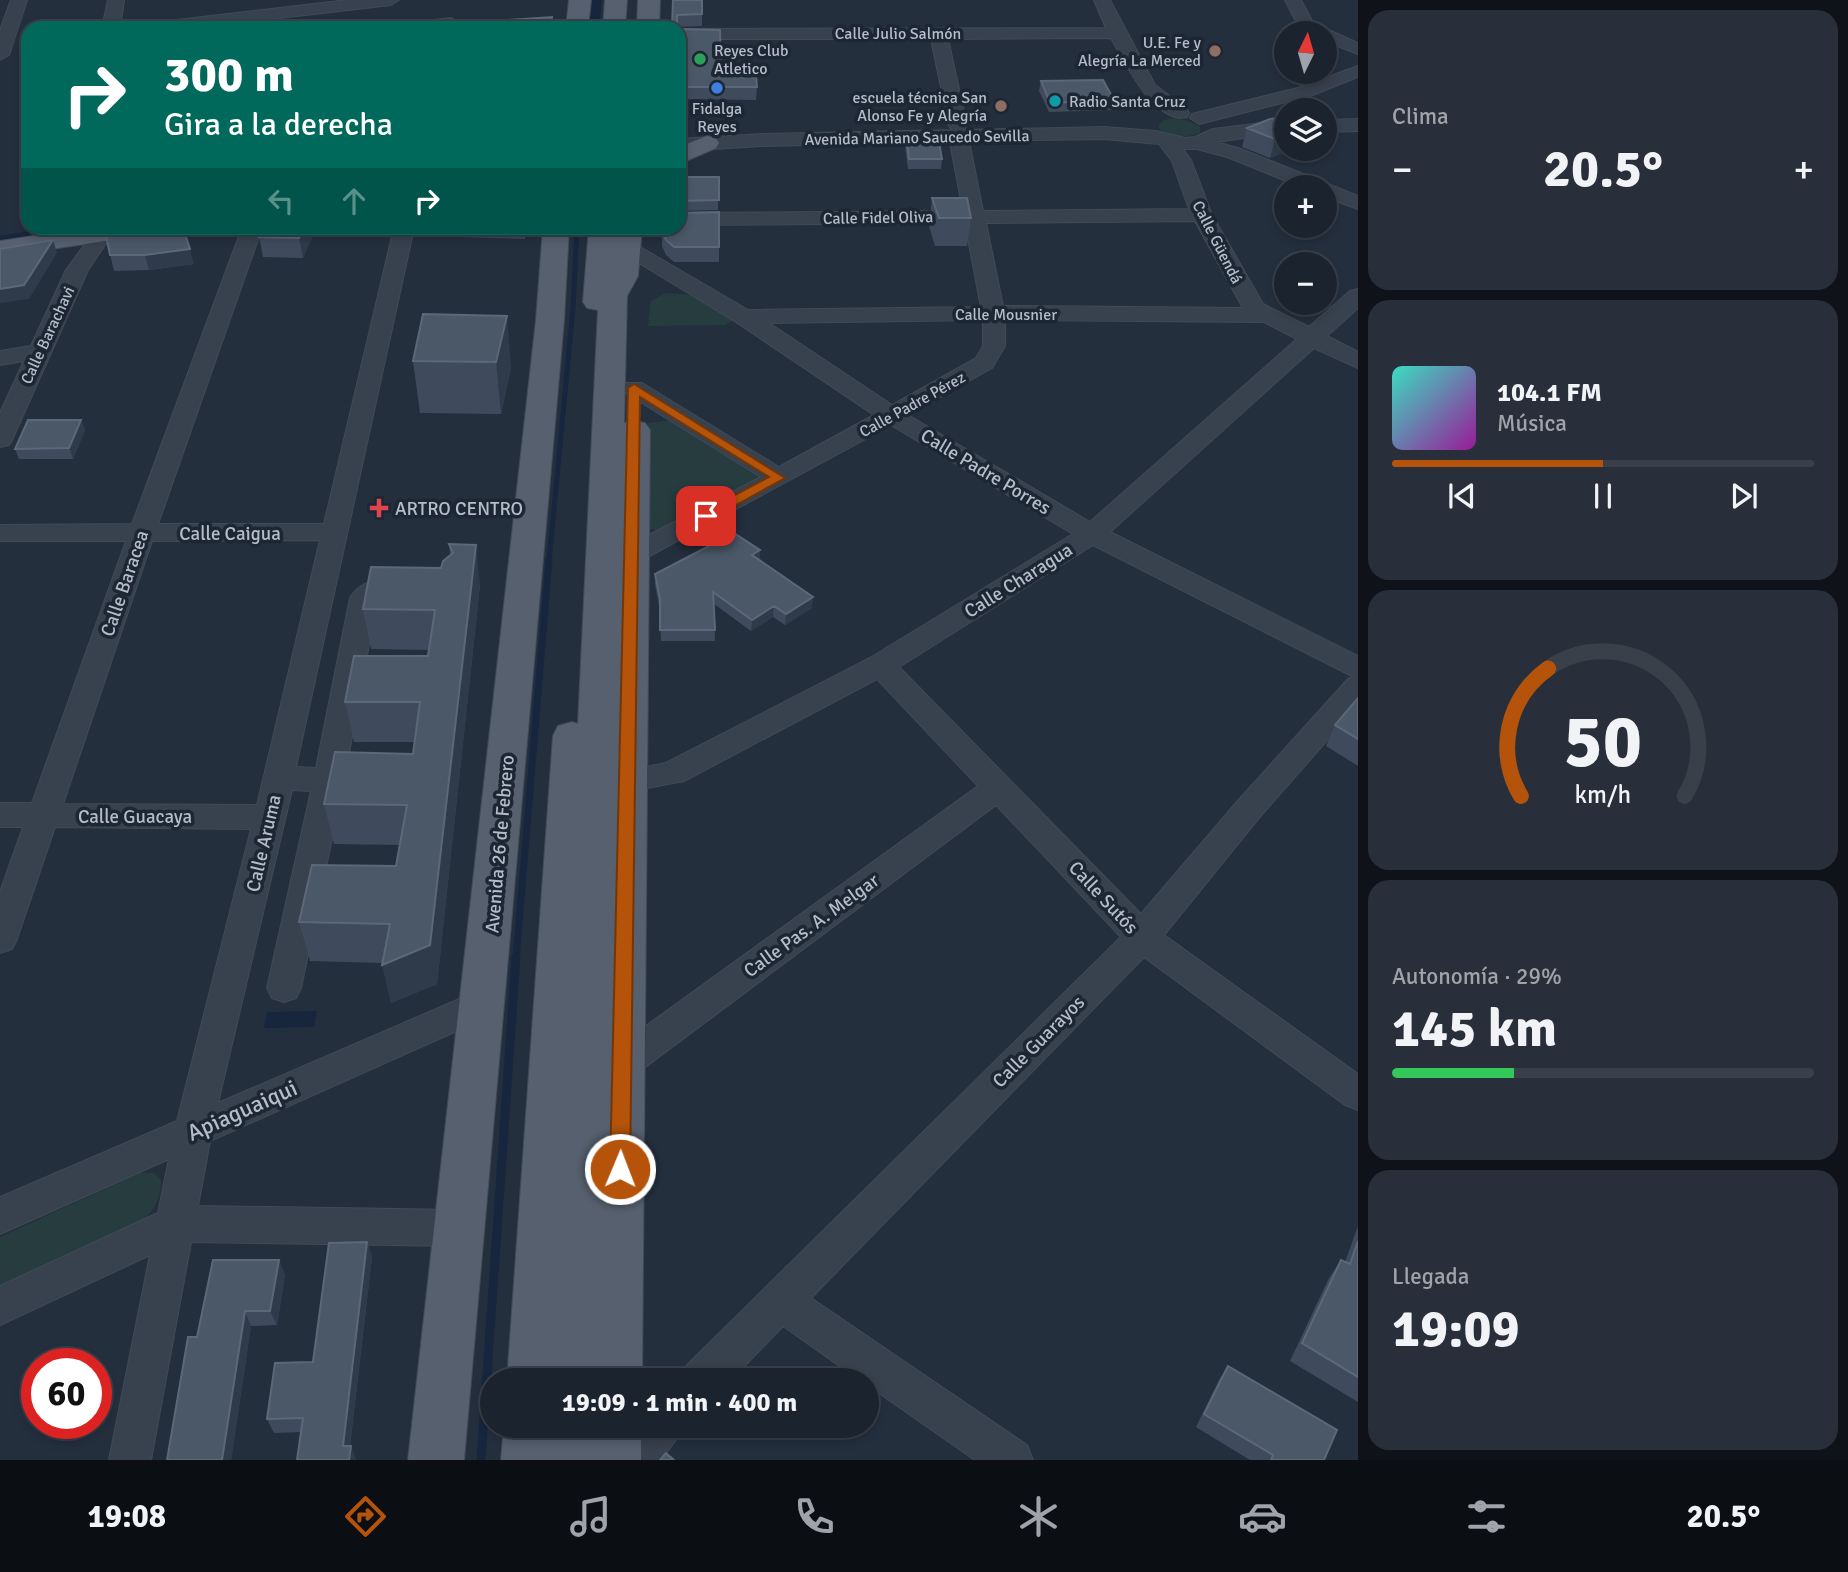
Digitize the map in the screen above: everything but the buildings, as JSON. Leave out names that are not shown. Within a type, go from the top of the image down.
[{"type":"main road","points":[[578,21],[580,0]]},
{"type":"main road","points":[[614,21],[615,0]]},
{"type":"main road","points":[[630,21],[631,0]]},
{"type":"main road","points":[[648,21],[649,0]]},
{"type":"main road","points":[[686,131],[706,138]]},
{"type":"main road","points":[[686,151],[706,138]]},
{"type":"main road","points":[[0,225],[21,229]]},
{"type":"main road","points":[[0,249],[38,235]]},
{"type":"main road","name":"Avenida 26 de Febrero","points":[[436,1460],[550,320],[556,235]]},
{"type":"main road","points":[[615,1368],[634,401],[640,297],[621,245]]},
{"type":"main road","points":[[573,1368],[613,296],[621,245]]},
{"type":"main road","points":[[535,1368],[621,245]]},
{"type":"main road","points":[[607,458],[634,401]]},
{"type":"main road","points":[[587,1004],[624,921]]},
{"type":"main road","points":[[529,1460],[530,1438]]},
{"type":"main road","points":[[569,1460],[570,1438]]},
{"type":"main road","points":[[613,1460],[614,1438]]},
{"type":"street","points":[[0,55],[19,0]]},
{"type":"street","points":[[112,21],[116,0]]},
{"type":"street","points":[[211,21],[391,0]]},
{"type":"street","points":[[1102,0],[1148,88],[1153,125]]},
{"type":"street","points":[[1293,0],[1305,21]]},
{"type":"street","name":"Calle Padre Pérez","points":[[633,554],[892,416],[984,363],[993,354],[996,338],[993,313],[938,33]]},
{"type":"street","name":"Calle Julio Salmón","points":[[686,34],[1117,33]]},
{"type":"street","points":[[1337,40],[1358,50]]},
{"type":"street","points":[[1199,118],[1304,92],[1350,74]]},
{"type":"street","points":[[1148,88],[1180,113],[1199,118],[1211,125],[1198,144]]},
{"type":"street","name":"Avenida Mariano Saucedo Sevilla","points":[[686,135],[706,138],[958,131],[1104,134],[1153,125],[1180,113]]},
{"type":"street","name":"Calle Güendá","points":[[1153,125],[1198,144],[1202,215],[1248,300],[1267,315]]},
{"type":"street","points":[[1337,126],[1358,125]]},
{"type":"street","points":[[1198,144],[1274,128]]},
{"type":"street","name":"Avenida Mariano Saucedo Sevilla","points":[[686,143],[706,138]]},
{"type":"street","points":[[1198,144],[1234,153],[1288,175]]},
{"type":"street","points":[[1337,195],[1358,203]]},
{"type":"street","name":"Calle Fidel Oliva","points":[[686,219],[1202,215]]},
{"type":"street","name":"Calle Barachavi","points":[[46,235],[70,254],[77,270]]},
{"type":"street","name":"Calle Barachavi","points":[[3,428],[41,352],[77,270],[112,235]]},
{"type":"street","name":"Calle Baracea","points":[[0,939],[249,235]]},
{"type":"street","name":"Calle Aruma","points":[[130,1460],[193,1132],[270,817],[402,235]]},
{"type":"street","name":"Calle Padre Porres","points":[[621,245],[744,317],[892,416],[1092,534],[1358,668]]},
{"type":"street","name":"Calle Charagua","points":[[626,781],[673,773],[880,665],[1092,534],[1358,296]]},
{"type":"street","name":"Calle Mousnier","points":[[744,317],[993,313],[1267,315]]},
{"type":"street","points":[[1267,315],[1358,361]]},
{"type":"street","points":[[0,358],[41,352]]},
{"type":"street","points":[[634,401],[779,478]]},
{"type":"street","name":"Calle Caigua","points":[[0,533],[335,532]]},
{"type":"street","points":[[284,988],[329,780],[364,598],[373,589],[428,591]]},
{"type":"street","name":"Calle Sutós","points":[[880,665],[1142,937],[1358,1094]]},
{"type":"street","name":"Calle Guarayos","points":[[714,1368],[1142,937],[1247,811],[1358,686]]},
{"type":"street","points":[[278,778],[329,780]]},
{"type":"street","name":"Calle Pas. A. Melgar","points":[[623,1063],[999,786]]},
{"type":"street","name":"Calle Guacaya","points":[[0,815],[270,817]]},
{"type":"street","name":"Apiaguaiqui","points":[[0,1216],[483,1004]]},
{"type":"street","points":[[0,1306],[175,1224],[458,1228]]},
{"type":"street","points":[[779,1300],[1013,1460]]},
{"type":"street","points":[[634,1460],[651,1438]]},
{"type":"green space","points":[[1179,118],[1200,126],[1200,133],[1180,138],[1160,130],[1158,126],[1164,120]]},
{"type":"green space","points":[[666,293],[692,295],[735,319],[725,325],[648,326],[651,301]]},
{"type":"green space","points":[[677,419],[767,476],[660,531],[646,528],[644,424]]},
{"type":"green space","points":[[140,1173],[154,1173],[161,1180],[156,1205],[139,1224],[0,1288],[0,1237]]},
{"type":"water","points":[[317,1011],[314,1027],[264,1028],[267,1012]]},
{"type":"waterway","points":[[593,21],[595,0]]},
{"type":"waterway","points":[[0,238],[21,235]]},
{"type":"waterway","points":[[576,248],[577,235]]},
{"type":"waterway","points":[[549,562],[573,308],[576,247]]},
{"type":"waterway","points":[[516,959],[549,560]]},
{"type":"waterway","points":[[481,1460],[516,957]]},
{"type":"place","name":"U.E. Fe y Alegría La Merced","points":[[1215,51]]},
{"type":"place","name":"Reyes Club Atletico","points":[[700,59]]},
{"type":"place","name":"Fidalga Reyes","points":[[717,88]]},
{"type":"place","name":"Radio Santa Cruz","points":[[1055,101]]},
{"type":"place","name":"escuela técnica San Alonso Fe y Alegría","points":[[1001,106]]},
{"type":"place","name":"ARTRO CENTRO","points":[[379,508]]},
{"type":"route","points":[[620,1169],[634,388],[779,478],[706,516]]}]
